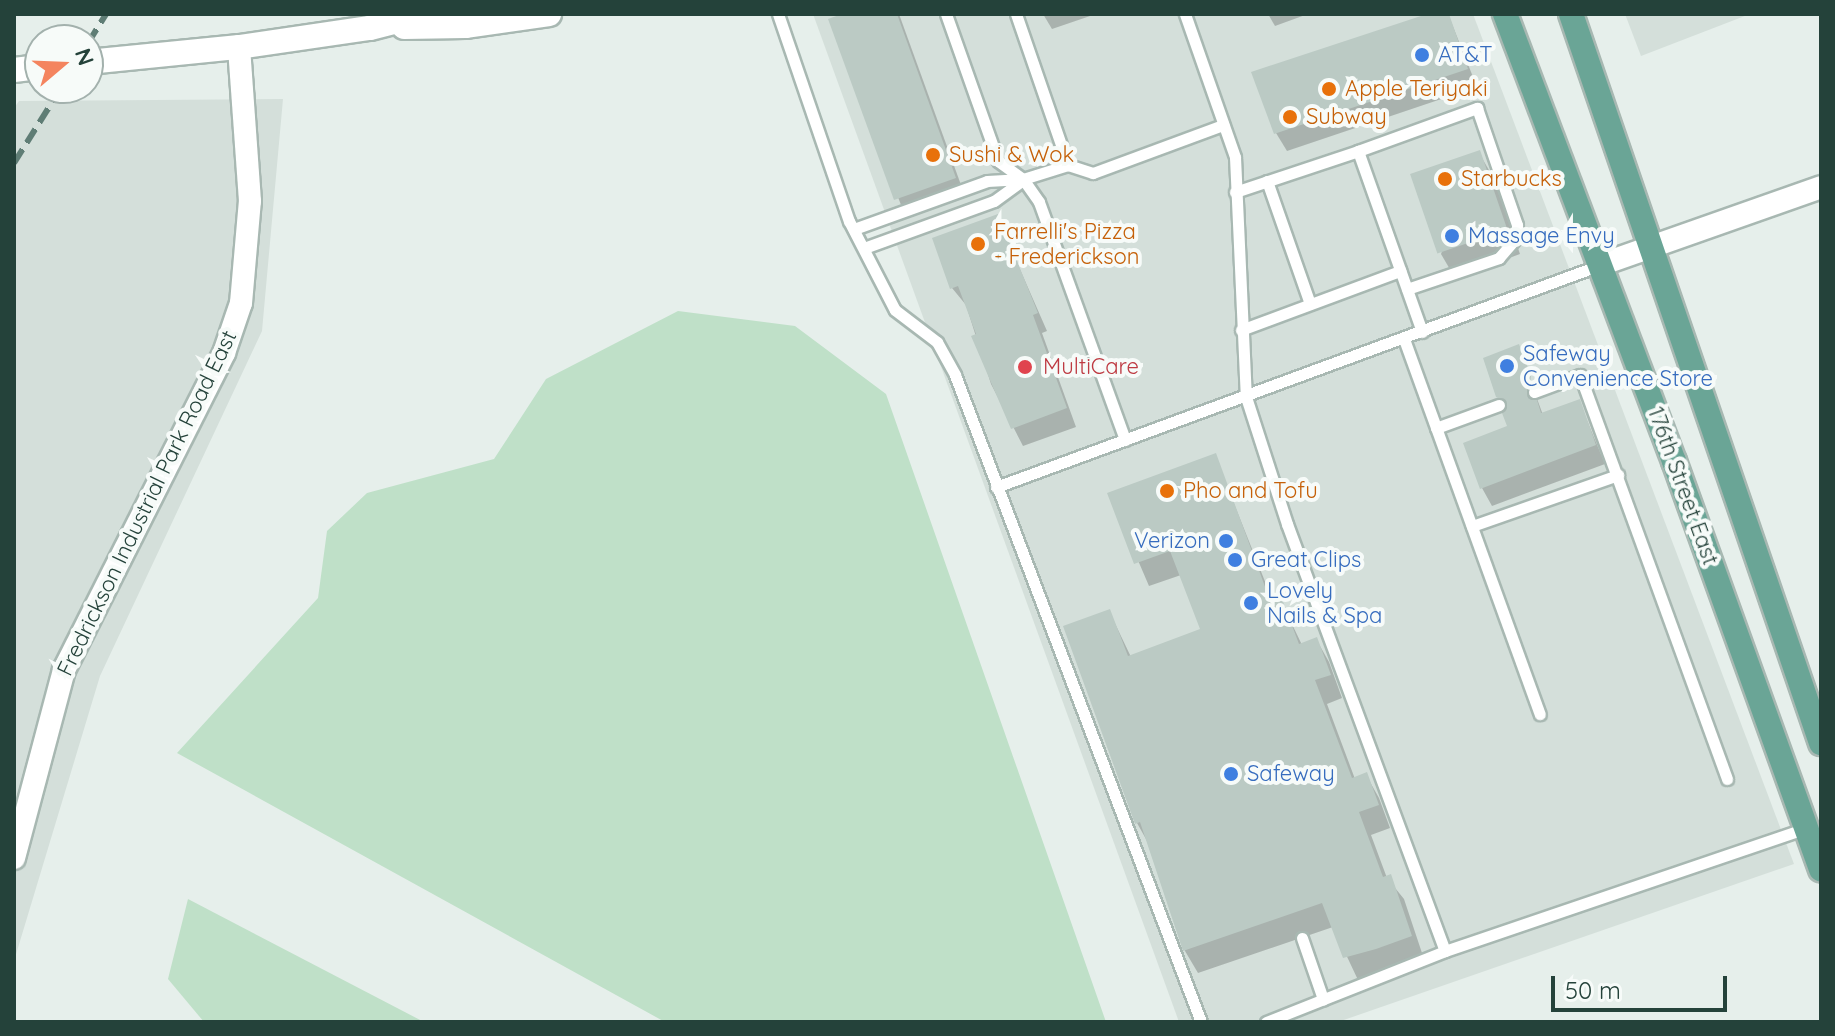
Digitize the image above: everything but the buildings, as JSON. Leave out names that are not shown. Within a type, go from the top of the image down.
[{"type":"main road","points":[[104,60],[239,47],[370,28],[425,14]]},
{"type":"main road","points":[[370,28],[465,26],[549,14]]},
{"type":"main road","name":"176th Street East","points":[[1505,14],[1821,869]]},
{"type":"main road","name":"176th Street East","points":[[1573,15],[1648,248],[1821,743]]},
{"type":"street","name":"Fredrickson Industrial Park Road East","points":[[14,858],[64,670],[224,353],[241,303],[250,201],[239,47]]},
{"type":"street","points":[[1600,265],[1821,187]]},
{"type":"lane","points":[[778,14],[854,229],[895,310],[937,342],[955,375],[1201,1022]]},
{"type":"lane","points":[[946,14],[998,161],[1023,179],[1039,202],[1125,440]]},
{"type":"lane","points":[[1016,14],[1068,165]]},
{"type":"lane","points":[[1185,14],[1235,157],[1246,397],[1287,524],[1445,951]]},
{"type":"lane","points":[[1235,192],[1477,108],[1517,225],[1517,237],[1499,258],[1407,289]]},
{"type":"lane","points":[[854,229],[987,181],[1023,179],[1068,165],[1093,173],[1223,125]]},
{"type":"lane","points":[[1358,151],[1422,332]]},
{"type":"lane","points":[[864,248],[994,201],[1023,179]]},
{"type":"lane","points":[[1267,181],[1310,304]]},
{"type":"lane","points":[[996,487],[1600,265]]},
{"type":"lane","points":[[1241,330],[1400,271]]},
{"type":"lane","points":[[1404,339],[1540,714]]},
{"type":"lane","points":[[1534,392],[1580,375],[1727,779]]},
{"type":"lane","points":[[1436,428],[1499,405]]},
{"type":"lane","points":[[1472,526],[1618,475]]},
{"type":"lane","points":[[1266,1022],[1445,951],[1806,828]]},
{"type":"lane","points":[[1302,938],[1323,999]]},
{"type":"shaded area","points":[[813,14],[1473,14],[1794,864],[1338,1022],[1179,1022]]},
{"type":"shaded area","points":[[1625,14],[1750,14],[1641,56]]},
{"type":"shaded area","points":[[283,99],[262,331],[100,676],[14,961],[14,108],[19,101],[24,101],[24,104],[104,104],[104,100]]},
{"type":"green space","points":[[678,311],[795,326],[886,394],[1106,1022],[665,1022],[177,753],[318,598],[327,531],[367,493],[494,459],[546,379]]},
{"type":"green space","points":[[188,899],[424,1022],[204,1022],[168,979]]},
{"type":"railway","points":[[100,24],[106,14]]},
{"type":"railway","points":[[14,163],[51,104]]},
{"type":"place","name":"AT&T","points":[[1422,55]]},
{"type":"place","name":"Apple Teriyaki","points":[[1329,89]]},
{"type":"place","name":"Subway","points":[[1290,117]]},
{"type":"place","name":"Sushi & Wok","points":[[933,155]]},
{"type":"place","name":"Starbucks","points":[[1445,179]]},
{"type":"place","name":"Massage Envy","points":[[1452,236]]},
{"type":"place","name":"Farrelli's Pizza - Frederickson","points":[[978,244]]},
{"type":"place","name":"Safeway Convenience Store","points":[[1507,366]]},
{"type":"place","name":"MultiCare","points":[[1025,367]]},
{"type":"place","name":"Pho and Tofu","points":[[1167,491]]},
{"type":"place","name":"Verizon","points":[[1226,541]]},
{"type":"place","name":"Great Clips","points":[[1235,560]]},
{"type":"place","name":"Lovely Nails & Spa","points":[[1251,603]]},
{"type":"place","name":"Safeway","points":[[1231,774]]}]
